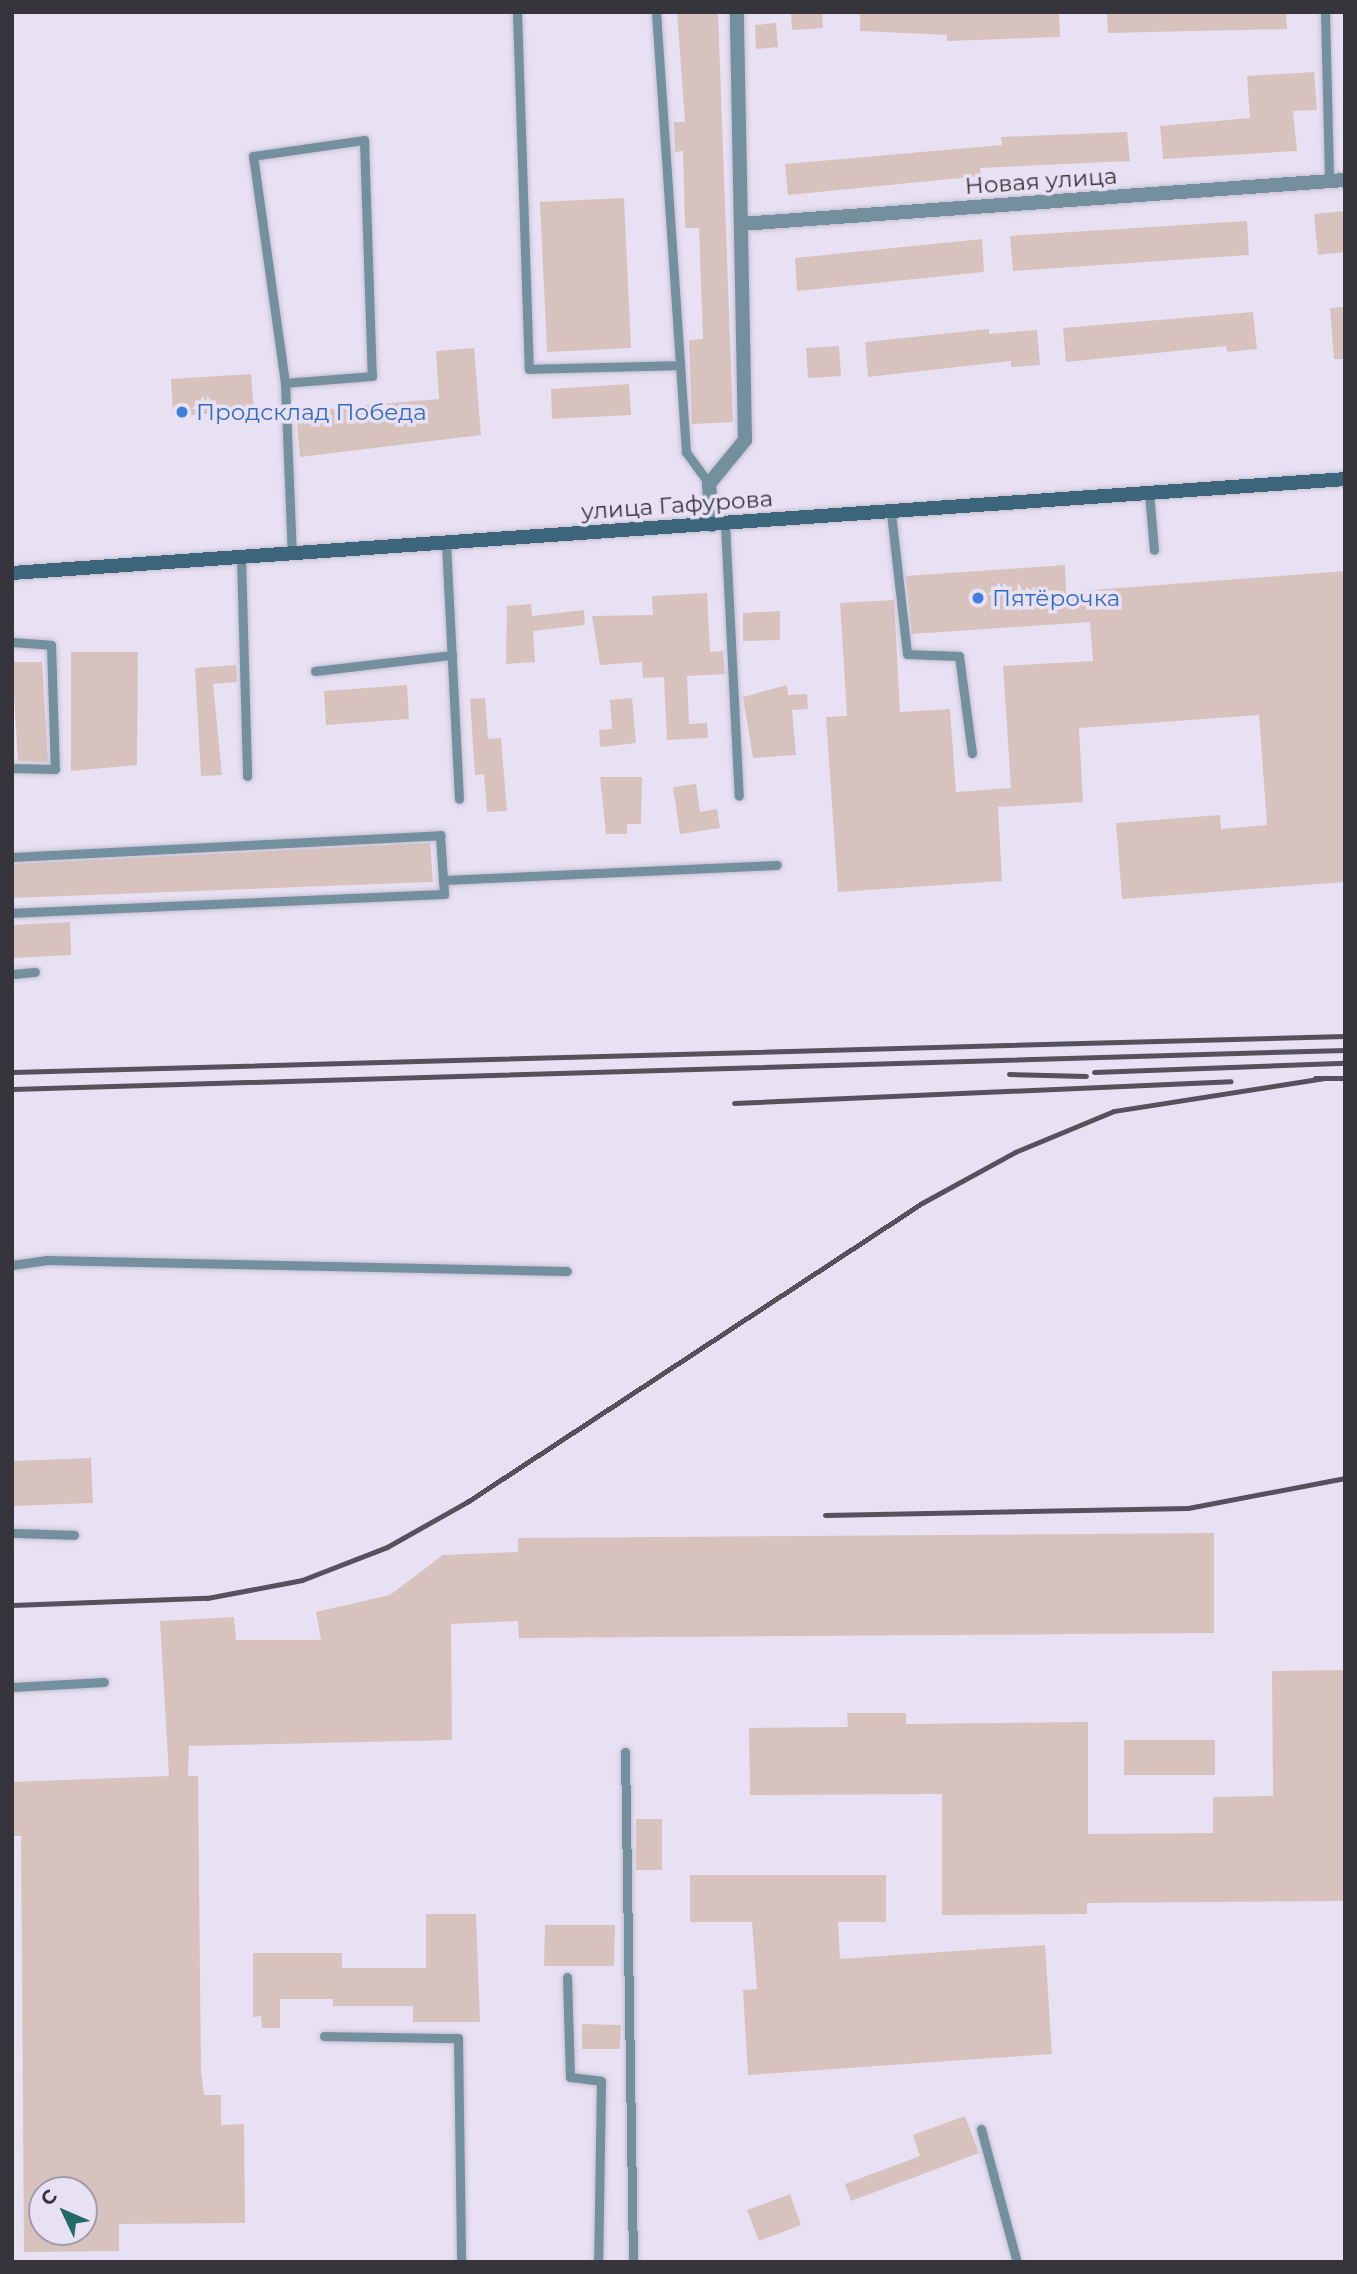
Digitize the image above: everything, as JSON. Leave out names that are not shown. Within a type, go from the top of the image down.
[{"type":"main road","name":"улица Гафурова","points":[[12,573],[1345,479]]},
{"type":"street","points":[[719,525],[709,484],[746,440],[737,12]]},
{"type":"street","name":"Новая улица","points":[[741,225],[1345,180]]},
{"type":"lane","points":[[517,12],[530,369],[680,365]]},
{"type":"lane","points":[[656,12],[686,452],[709,484]]},
{"type":"lane","points":[[1325,12],[1329,181]]},
{"type":"lane","points":[[285,383],[372,376],[364,139],[253,156],[285,383],[292,554]]},
{"type":"lane","points":[[1149,493],[1154,550]]},
{"type":"lane","points":[[891,513],[907,654],[959,656],[972,753]]},
{"type":"lane","points":[[719,525],[739,796]]},
{"type":"lane","points":[[446,543],[459,799]]},
{"type":"lane","points":[[242,557],[247,776]]},
{"type":"lane","points":[[12,642],[51,645],[55,769],[12,768]]},
{"type":"lane","points":[[315,671],[452,655]]},
{"type":"lane","points":[[12,856],[440,835],[444,894],[12,913]]},
{"type":"lane","points":[[443,880],[777,865]]},
{"type":"lane","points":[[12,974],[35,972]]},
{"type":"lane","points":[[12,1265],[46,1260],[567,1271]]},
{"type":"lane","points":[[12,1534],[74,1535]]},
{"type":"lane","points":[[12,1686],[104,1682]]},
{"type":"lane","points":[[625,1752],[633,2262]]},
{"type":"lane","points":[[567,1977],[570,2077],[601,2081],[598,2262]]},
{"type":"lane","points":[[324,2036],[458,2038],[461,2262]]},
{"type":"lane","points":[[981,2129],[1017,2262]]},
{"type":"building","points":[[677,12],[718,12],[733,422],[692,424],[689,340],[703,339],[699,228],[685,228],[683,151],[675,152],[674,122],[685,122]]},
{"type":"building","points":[[791,12],[822,12],[823,28],[792,30]]},
{"type":"building","points":[[860,12],[1059,12],[1060,37],[947,41],[947,35],[860,31]]},
{"type":"building","points":[[1107,12],[1286,12],[1287,29],[1108,33]]},
{"type":"building","points":[[776,23],[778,47],[756,49],[755,25]]},
{"type":"building","points":[[1314,72],[1317,110],[1293,111],[1297,151],[1163,159],[1160,126],[1250,118],[1247,76]]},
{"type":"building","points":[[1127,132],[1130,161],[980,168],[981,176],[788,195],[785,164],[1002,145],[1001,137]]},
{"type":"building","points":[[624,198],[631,348],[547,352],[540,202]]},
{"type":"building","points":[[1345,211],[1345,252],[1318,255],[1314,214]]},
{"type":"building","points":[[1247,221],[1249,255],[1013,271],[1010,236]]},
{"type":"building","points":[[982,239],[984,272],[797,291],[795,258]]},
{"type":"building","points":[[1345,307],[1345,359],[1334,359],[1330,308]]},
{"type":"building","points":[[1253,312],[1257,349],[1227,352],[1226,346],[1066,362],[1063,328]]},
{"type":"building","points":[[989,329],[989,334],[1037,330],[1040,365],[1011,367],[1011,361],[868,377],[865,342]]},
{"type":"building","points":[[839,346],[841,376],[808,378],[806,348]]},
{"type":"building","points":[[474,348],[481,435],[300,457],[296,411],[439,399],[436,351]]},
{"type":"building","points":[[251,374],[254,411],[173,416],[171,379]]},
{"type":"building","points":[[629,384],[631,415],[552,419],[551,389]]},
{"type":"building","points":[[1065,565],[1066,592],[1345,571],[1345,882],[1122,899],[1116,823],[1220,815],[1221,829],[1267,825],[1259,715],[1079,728],[1083,802],[998,807],[1002,881],[838,892],[826,717],[847,716],[840,603],[894,600],[900,712],[950,709],[956,792],[1011,788],[1003,666],[1093,661],[1090,622],[912,634],[906,576]]},
{"type":"building","points":[[707,593],[710,652],[723,651],[725,674],[687,676],[689,724],[707,723],[708,738],[667,740],[664,677],[643,678],[642,662],[600,665],[592,616],[653,615],[652,596]]},
{"type":"building","points":[[531,604],[532,616],[584,610],[585,625],[533,631],[535,662],[506,664],[507,606]]},
{"type":"building","points":[[780,611],[780,640],[743,641],[743,613]]},
{"type":"building","points":[[71,652],[138,652],[137,765],[71,771]]},
{"type":"building","points":[[12,662],[42,662],[48,762],[18,761]]},
{"type":"building","points":[[236,665],[237,682],[213,684],[222,775],[201,776],[195,668]]},
{"type":"building","points":[[407,685],[409,719],[326,725],[324,691]]},
{"type":"building","points":[[787,685],[788,695],[807,694],[808,709],[792,710],[796,755],[753,758],[743,697]]},
{"type":"building","points":[[485,698],[488,739],[501,738],[507,811],[487,812],[484,774],[475,775],[470,699]]},
{"type":"building","points":[[632,698],[636,743],[600,747],[599,730],[612,729],[610,700]]},
{"type":"building","points":[[600,777],[642,777],[641,824],[627,824],[627,834],[606,834]]},
{"type":"building","points":[[696,784],[700,812],[717,809],[720,828],[680,834],[673,787]]},
{"type":"building","points":[[430,843],[433,882],[12,898],[12,864]]},
{"type":"building","points":[[70,922],[71,955],[12,958],[12,925]]},
{"type":"building","points":[[91,1458],[93,1503],[12,1506],[12,1461]]},
{"type":"building","points":[[1214,1533],[1214,1633],[519,1638],[518,1621],[451,1624],[452,1740],[189,1746],[188,1776],[198,1776],[201,2071],[204,2095],[221,2095],[221,2125],[244,2124],[245,2223],[119,2224],[119,2251],[24,2252],[21,1836],[12,1836],[12,1782],[169,1776],[160,1621],[234,1617],[236,1640],[321,1640],[316,1612],[390,1595],[443,1555],[518,1552],[518,1538]]},
{"type":"building","points":[[1344,1670],[1345,1901],[1087,1903],[1087,1914],[942,1915],[942,1794],[750,1795],[749,1728],[848,1727],[847,1713],[906,1713],[906,1724],[1088,1722],[1088,1834],[1213,1833],[1213,1797],[1273,1796],[1272,1671]]},
{"type":"building","points":[[1124,1740],[1215,1740],[1215,1775],[1124,1775]]},
{"type":"building","points":[[636,1819],[662,1819],[662,1870],[636,1870]]},
{"type":"building","points":[[690,1875],[886,1875],[886,1922],[838,1922],[840,1959],[1045,1945],[1052,2054],[748,2075],[743,1990],[757,1989],[752,1922],[690,1922]]},
{"type":"building","points":[[426,1914],[476,1914],[480,2022],[413,2022],[413,2006],[333,2006],[333,1999],[280,1999],[280,2028],[262,2028],[261,2016],[253,2017],[253,1953],[342,1953],[342,1968],[426,1968]]},
{"type":"building","points":[[545,1925],[615,1925],[614,1966],[544,1966]]},
{"type":"building","points":[[582,2024],[621,2025],[620,2049],[582,2049]]},
{"type":"building","points":[[965,2116],[979,2153],[851,2201],[845,2184],[920,2156],[913,2135]]},
{"type":"building","points":[[790,2194],[801,2225],[759,2241],[747,2210]]},
{"type":"railway","points":[[12,1072],[1345,1036]]},
{"type":"railway","points":[[12,1089],[1345,1050]]},
{"type":"railway","points":[[1094,1072],[1345,1063]]},
{"type":"railway","points":[[1009,1074],[1086,1076]]},
{"type":"railway","points":[[1315,1078],[1345,1078]]},
{"type":"railway","points":[[12,1605],[207,1598],[302,1580],[387,1547],[467,1502],[922,1203],[1015,1152],[1114,1111],[1325,1078]]},
{"type":"railway","points":[[734,1103],[1231,1081]]},
{"type":"railway","points":[[825,1515],[1188,1508],[1345,1478]]},
{"type":"place","name":"Продсклад Победа","points":[[182,412]]},
{"type":"place","name":"Пятёрочка","points":[[978,598]]}]
